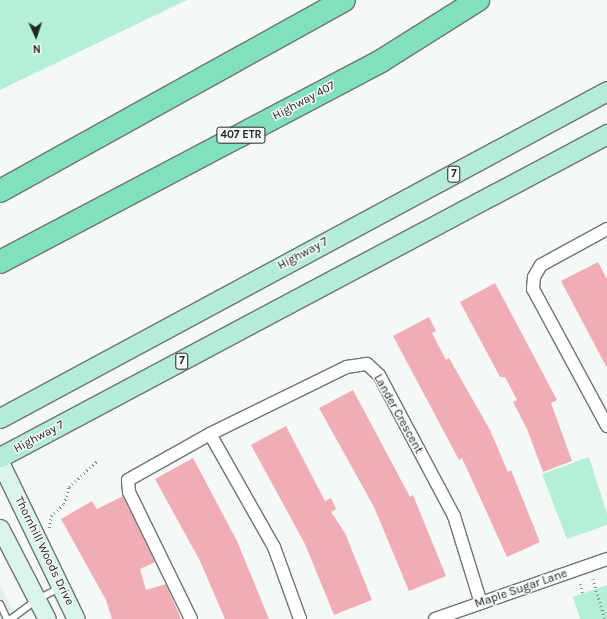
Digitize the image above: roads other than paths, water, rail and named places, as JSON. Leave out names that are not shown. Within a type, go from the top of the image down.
[{"type":"highway","points":[[0,191],[344,0]]},
{"type":"highway","name":"Highway 407","points":[[0,262],[381,61],[478,0]]},
{"type":"main road","name":"Highway 7","points":[[0,418],[607,91]]},
{"type":"main road","name":"Highway 7","points":[[0,457],[607,134]]},
{"type":"street","points":[[607,229],[541,265],[534,277],[533,289],[607,426]]},
{"type":"street","name":"Lander Crescent","points":[[191,619],[129,492],[128,480],[210,434],[347,367],[367,364],[379,375],[454,516],[481,603]]},
{"type":"street","points":[[210,434],[274,547],[300,619]]},
{"type":"street","name":"Thornhill Woods Drive","points":[[0,462],[62,587],[76,619]]},
{"type":"street","points":[[0,528],[47,619]]},
{"type":"street","name":"Maple Sugar Lane","points":[[435,619],[607,559]]},
{"type":"lane","points":[[11,619],[38,599],[62,587]]},
{"type":"lane","points":[[0,604],[7,619]]}]
